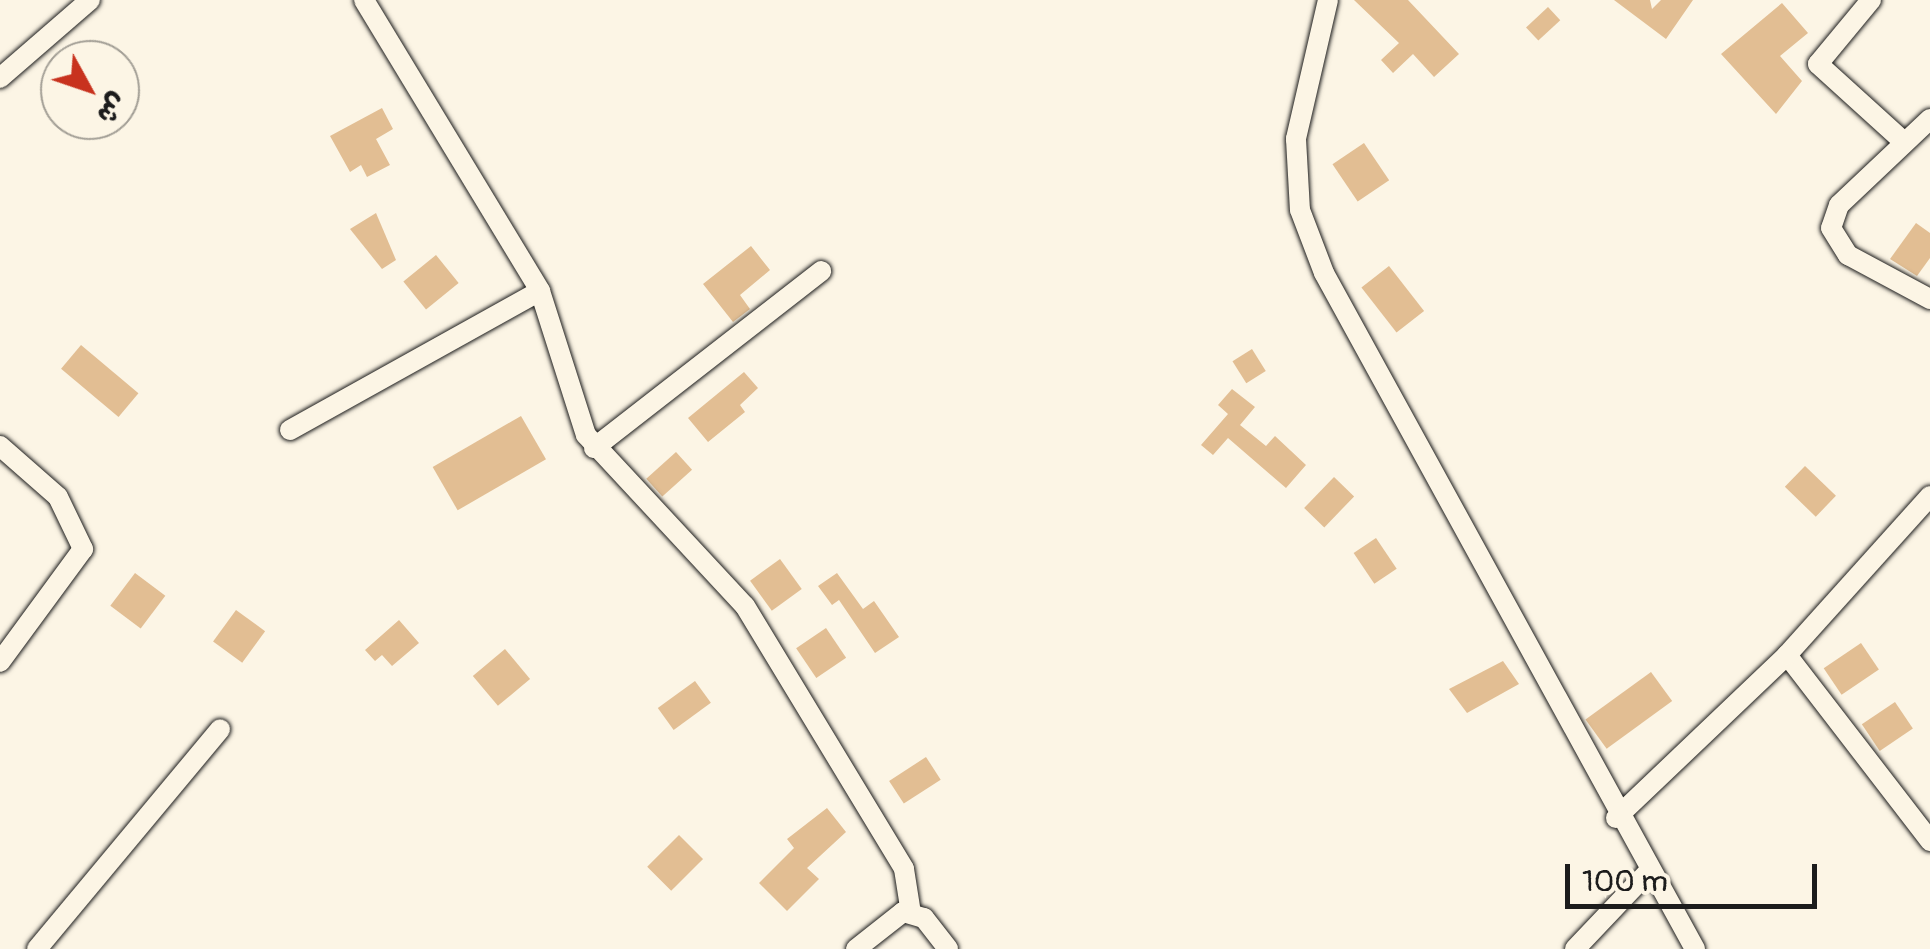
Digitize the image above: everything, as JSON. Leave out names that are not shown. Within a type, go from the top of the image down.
[{"type":"street","points":[[0,78],[90,0]]},
{"type":"street","points":[[364,0],[540,291],[594,448],[745,606],[904,869],[910,913]]},
{"type":"street","points":[[1328,0],[1296,139],[1300,210],[1324,273],[1616,818],[1694,949]]},
{"type":"street","points":[[1871,0],[1818,64],[1903,141]]},
{"type":"street","points":[[1930,120],[1903,141],[1839,205],[1831,228],[1848,255],[1930,299]]},
{"type":"street","points":[[594,448],[821,271]]},
{"type":"street","points":[[290,430],[540,291]]},
{"type":"street","points":[[0,446],[58,497],[83,548],[0,662]]},
{"type":"street","points":[[1616,818],[1787,655],[1930,496]]},
{"type":"street","points":[[1787,655],[1930,841]]},
{"type":"street","points":[[36,949],[220,729]]},
{"type":"street","points":[[1575,949],[1648,872]]},
{"type":"street","points":[[856,949],[890,917],[910,913],[929,922],[948,949]]},
{"type":"building","points":[[1354,0],[1408,0],[1459,54],[1434,77],[1413,54],[1393,73],[1381,60],[1399,43]]},
{"type":"building","points":[[1614,0],[1650,0],[1652,9],[1661,0],[1693,0],[1666,39]]},
{"type":"building","points":[[1782,3],[1808,33],[1780,56],[1802,81],[1776,114],[1721,54]]},
{"type":"building","points":[[1548,7],[1560,20],[1538,41],[1526,27]]},
{"type":"building","points":[[382,108],[393,129],[376,139],[390,165],[367,177],[361,165],[350,172],[330,136]]},
{"type":"building","points":[[1364,143],[1389,180],[1358,202],[1332,164]]},
{"type":"building","points":[[376,213],[396,260],[382,269],[350,229]]},
{"type":"building","points":[[1916,223],[1930,233],[1930,258],[1917,276],[1890,259]]},
{"type":"building","points":[[751,246],[770,270],[740,295],[750,309],[733,322],[703,284]]},
{"type":"building","points":[[436,255],[459,283],[426,309],[403,281]]},
{"type":"building","points":[[1389,266],[1424,311],[1397,332],[1361,288]]},
{"type":"building","points":[[81,345],[138,393],[119,417],[61,369]]},
{"type":"building","points":[[1252,349],[1266,371],[1246,383],[1232,361]]},
{"type":"building","points":[[744,372],[758,388],[740,405],[745,412],[708,442],[688,418]]},
{"type":"building","points":[[1232,389],[1255,407],[1240,425],[1266,446],[1275,436],[1306,465],[1286,488],[1228,438],[1213,455],[1201,445],[1228,414],[1218,405]]},
{"type":"building","points":[[521,416],[546,459],[458,510],[433,467]]},
{"type":"building","points":[[676,452],[692,470],[662,497],[646,479]]},
{"type":"building","points":[[1805,466],[1836,496],[1816,517],[1785,487]]},
{"type":"building","points":[[1334,477],[1354,496],[1324,527],[1304,508]]},
{"type":"building","points":[[1376,538],[1397,569],[1374,584],[1354,553]]},
{"type":"building","points":[[780,559],[802,589],[772,611],[750,581]]},
{"type":"building","points":[[135,573],[165,596],[141,629],[110,606]]},
{"type":"building","points":[[837,573],[863,609],[874,601],[899,637],[875,653],[839,600],[832,605],[818,586]]},
{"type":"building","points":[[236,610],[265,631],[242,663],[213,642]]},
{"type":"building","points":[[399,620],[419,643],[392,666],[382,655],[375,661],[365,650]]},
{"type":"building","points":[[826,628],[846,658],[816,678],[796,648]]},
{"type":"building","points":[[1861,643],[1879,670],[1842,695],[1824,668]]},
{"type":"building","points":[[505,649],[530,679],[498,706],[473,676]]},
{"type":"building","points":[[1503,661],[1519,684],[1467,713],[1449,689]]},
{"type":"building","points":[[1651,672],[1672,701],[1607,749],[1585,720]]},
{"type":"building","points":[[695,681],[711,703],[674,730],[658,708]]},
{"type":"building","points":[[1895,702],[1913,729],[1880,751],[1862,724]]},
{"type":"building","points":[[926,757],[941,780],[904,804],[889,781]]},
{"type":"building","points":[[827,808],[846,832],[807,868],[819,879],[787,911],[759,883],[794,848],[787,839]]},
{"type":"building","points":[[679,835],[703,859],[671,891],[647,867]]}]
